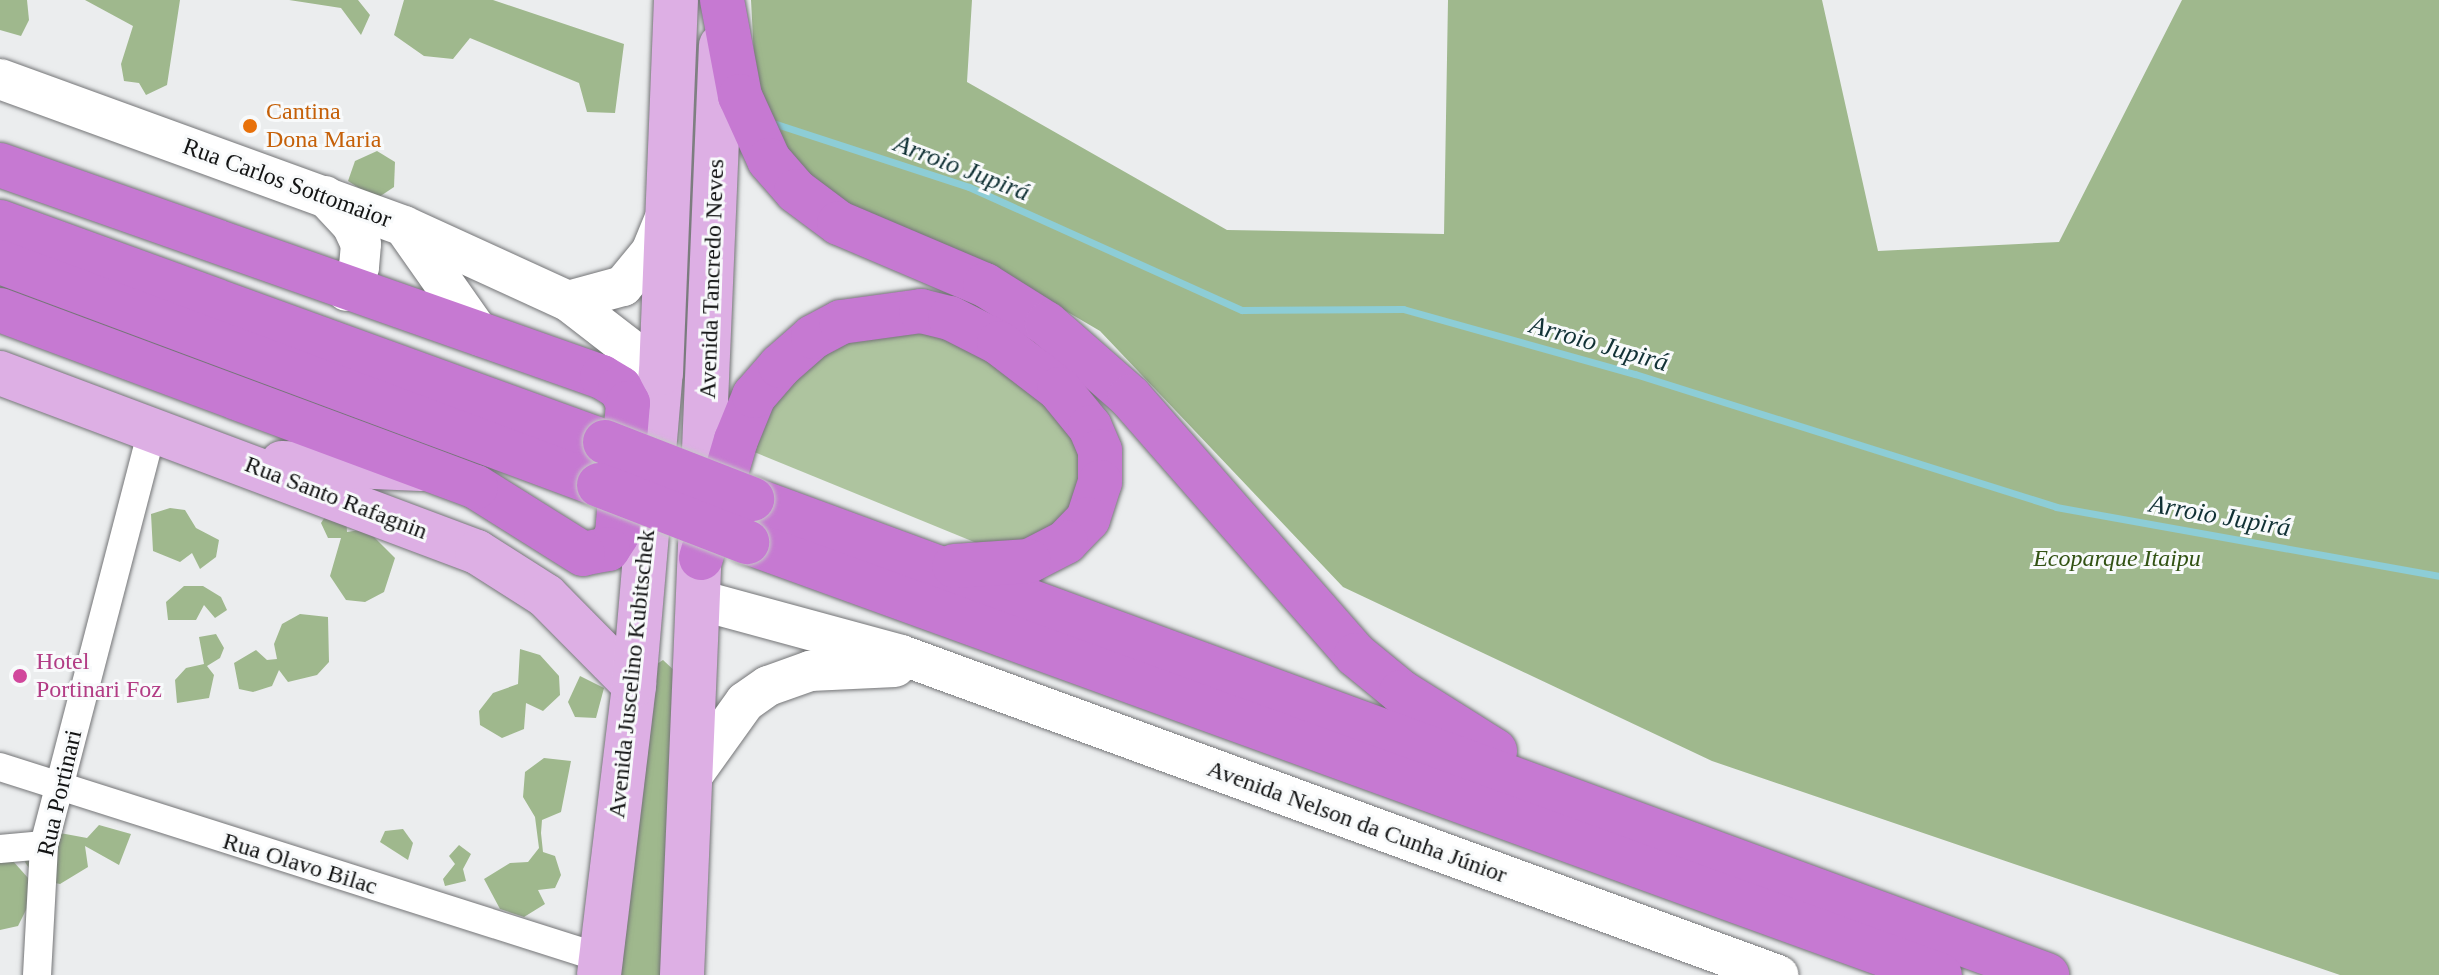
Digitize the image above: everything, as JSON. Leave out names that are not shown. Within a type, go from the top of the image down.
[{"type":"highway","points":[[722,0],[740,96],[756,137],[769,160],[812,206],[839,223],[985,285],[1047,324],[1130,397],[1356,655],[1476,742],[1663,833]]},
{"type":"highway","points":[[0,165],[346,291],[602,377],[620,388],[628,403],[617,535],[608,549],[583,554],[557,542],[507,504],[432,469],[0,310]]},
{"type":"highway","points":[[0,222],[2047,975]]},
{"type":"highway","points":[[0,262],[747,542],[1940,975]]},
{"type":"highway","points":[[700,579],[742,426],[754,396],[780,366],[813,337],[841,322],[921,311],[950,318],[999,343],[1059,389],[1090,427],[1100,451],[1100,482],[1088,519],[1066,542],[1029,561],[936,567]]},
{"type":"main road","name":"Avenida Tancredo Neves","points":[[661,373],[676,0]]},
{"type":"main road","name":"Avenida Tancredo Neves","points":[[700,579],[722,0]]},
{"type":"main road","name":"Rua Santo Rafagnin","points":[[0,373],[477,552],[546,596],[634,685]]},
{"type":"main road","name":"Avenida Juscelino Kubitschek","points":[[600,967],[634,685],[661,373]]},
{"type":"main road","points":[[216,453],[293,465],[432,469]]},
{"type":"main road","points":[[682,975],[700,579]]},
{"type":"street","name":"Rua Carlos Sottomaior","points":[[2,73],[404,226],[568,301],[661,373]]},
{"type":"street","points":[[325,196],[352,225],[361,244],[359,267],[346,291]]},
{"type":"street","points":[[568,301],[623,286],[651,252],[668,212]]},
{"type":"street","points":[[404,226],[481,336]]},
{"type":"street","name":"Rua Portinari","points":[[37,975],[44,845],[152,429]]},
{"type":"street","name":"Avenida Nelson da Cunha Júnior","points":[[700,579],[791,629],[860,642],[1778,975]]},
{"type":"street","name":"Avenida Nelson da Cunha Júnior","points":[[692,776],[745,702],[768,686],[810,671],[863,665],[935,670]]},
{"type":"street","name":"Rua Olavo Bilac","points":[[0,767],[600,967]]},
{"type":"street","points":[[0,849],[44,845]]},
{"type":"green space","points":[[0,0],[27,0],[29,20],[21,36],[0,30]]},
{"type":"green space","points":[[85,0],[180,0],[167,85],[146,95],[139,83],[124,81],[121,64],[133,26]]},
{"type":"green space","points":[[289,0],[358,0],[370,15],[361,35],[341,8]]},
{"type":"green space","points":[[404,0],[493,0],[624,44],[615,113],[587,112],[579,83],[470,38],[453,59],[424,56],[394,35]]},
{"type":"green space","name":"Ecoparque Itaipu","points":[[751,0],[972,0],[967,82],[1227,230],[1444,234],[1448,0],[1822,0],[1878,251],[2059,242],[2182,0],[2439,0],[2439,975],[2340,975],[1712,761],[1343,587],[1100,331],[1003,274],[840,207],[787,163],[756,95]]},
{"type":"green space","points":[[377,151],[395,162],[394,187],[376,199],[348,181],[355,161]]},
{"type":"green space","points":[[906,331],[957,340],[1053,408],[1085,461],[1070,518],[1001,553],[747,449],[765,403],[834,345]]},
{"type":"green space","points":[[170,508],[185,510],[196,528],[219,540],[216,557],[200,569],[192,553],[180,562],[153,551],[151,514]]},
{"type":"green space","points":[[331,508],[346,515],[347,532],[366,529],[395,558],[384,592],[365,602],[346,600],[330,576],[341,538],[328,538],[321,523]]},
{"type":"green space","points":[[184,586],[203,586],[221,597],[227,610],[215,618],[204,605],[196,620],[168,620],[166,602]]},
{"type":"green space","points":[[300,614],[328,617],[329,662],[317,675],[288,682],[279,670],[272,686],[253,692],[239,689],[234,663],[256,650],[267,660],[277,659],[274,644],[282,624]]},
{"type":"green space","points":[[216,634],[224,648],[220,658],[207,666],[214,675],[209,698],[177,703],[175,680],[186,668],[204,664],[199,637]]},
{"type":"green space","points":[[520,649],[540,655],[559,676],[560,695],[543,711],[526,703],[524,729],[502,738],[480,725],[479,711],[493,693],[518,684]]},
{"type":"green space","points":[[663,660],[677,673],[661,975],[619,975],[646,671]]},
{"type":"green space","points":[[580,676],[604,688],[596,718],[575,717],[568,702]]},
{"type":"green space","points":[[544,758],[571,761],[561,812],[542,820],[543,852],[555,856],[561,875],[555,888],[538,890],[545,904],[524,917],[500,909],[484,879],[510,863],[528,862],[539,848],[535,817],[523,797],[525,772]]},
{"type":"green space","points":[[99,825],[131,834],[119,865],[85,846],[88,867],[60,884],[36,879],[25,862],[39,837],[60,833],[87,838]]},
{"type":"green space","points":[[403,829],[413,843],[408,860],[380,842],[385,831]]},
{"type":"green space","points":[[459,845],[471,854],[463,869],[466,881],[445,886],[443,879],[455,864],[449,856]]},
{"type":"green space","points":[[12,860],[29,879],[27,908],[18,926],[0,930],[0,862]]},
{"type":"waterway","name":"Arroio Jupirá","points":[[770,122],[969,187],[1242,310],[1403,309],[1635,374],[2056,507],[2439,576]]},
{"type":"place","name":"Cantina Dona Maria","points":[[250,126]]},
{"type":"place","name":"Hotel Portinari Foz","points":[[20,676]]}]
